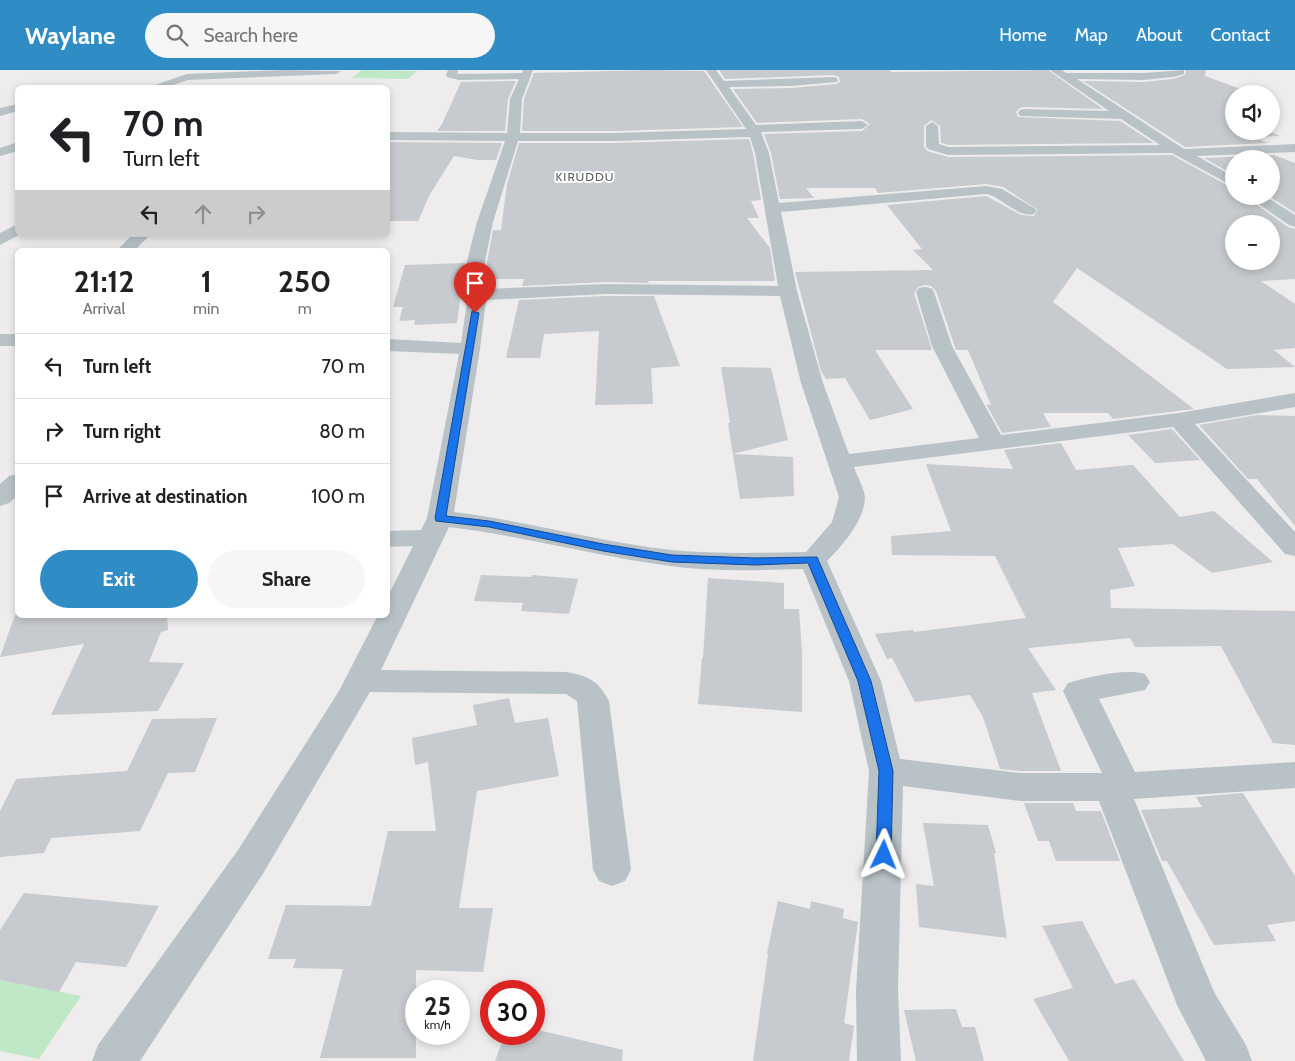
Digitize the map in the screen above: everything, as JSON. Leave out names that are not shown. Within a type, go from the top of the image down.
[{"type":"street","points":[[323,82],[336,70]]},
{"type":"street","points":[[161,85],[187,77],[336,70]]},
{"type":"street","points":[[114,1061],[251,860],[360,681],[436,528],[470,349],[478,295],[476,262],[485,222],[513,137],[516,99],[526,73],[459,77],[451,75],[453,70]]},
{"type":"street","points":[[1061,73],[1162,76],[1178,74],[1180,72],[1177,70]]},
{"type":"street","points":[[1061,73],[1178,151],[1225,178]]},
{"type":"street","points":[[716,77],[791,83],[834,80]]},
{"type":"street","points":[[390,539],[436,528],[489,524],[603,547],[672,558],[755,562],[813,560],[830,543],[845,523],[852,496],[812,383],[788,291],[762,153],[754,131],[716,77]]},
{"type":"street","points":[[0,112],[15,108]]},
{"type":"street","points":[[1024,113],[1123,114]]},
{"type":"street","points":[[390,136],[615,137],[862,125]]},
{"type":"street","points":[[932,126],[933,146],[948,151],[1178,151],[1295,148]]},
{"type":"street","points":[[0,152],[15,147]]},
{"type":"street","points":[[0,156],[15,157]]},
{"type":"street","points":[[771,208],[894,200],[986,190],[997,192],[1029,211]]},
{"type":"street","points":[[1268,205],[1295,222]]},
{"type":"street","points":[[0,240],[15,231]]},
{"type":"street","points":[[127,248],[140,237]]},
{"type":"street","points":[[478,295],[606,289],[722,292],[788,291]]},
{"type":"street","points":[[925,292],[942,346],[993,442]]},
{"type":"street","points":[[0,340],[15,340]]},
{"type":"street","points":[[390,344],[470,349]]},
{"type":"street","points":[[839,462],[1179,420],[1295,400]]},
{"type":"street","points":[[1179,420],[1295,548]]},
{"type":"street","points":[[0,498],[15,484]]},
{"type":"street","points":[[813,560],[865,681],[886,771],[877,991],[879,1061]]},
{"type":"street","points":[[360,681],[566,683],[584,689],[590,694],[593,701],[612,870]]},
{"type":"street","points":[[1134,682],[1079,691],[1118,787],[1198,1005],[1230,1061]]},
{"type":"street","points":[[886,771],[1020,787],[1118,787],[1295,775]]},
{"type":"green space","points":[[362,70],[417,71],[408,79],[352,78]]},
{"type":"green space","points":[[0,980],[81,996],[39,1059],[0,1051]]},
{"type":"building","points":[[652,70],[704,71],[743,127],[615,131],[522,131],[524,99],[534,73]]},
{"type":"building","points":[[719,70],[890,70],[891,72],[1048,70],[1103,109],[1024,107],[1016,112],[1018,117],[1120,121],[1154,143],[949,145],[941,143],[940,126],[931,120],[924,126],[924,147],[927,151],[948,157],[1172,155],[1225,184],[1225,205],[1257,205],[1271,215],[1225,215],[1225,270],[1280,270],[1280,221],[1295,229],[1295,279],[1261,281],[1295,304],[1295,348],[1274,350],[1295,367],[1227,369],[1077,268],[1053,302],[1194,409],[1113,419],[1108,413],[1043,413],[1051,427],[1002,433],[986,404],[991,405],[968,350],[956,350],[936,291],[931,286],[925,285],[918,287],[914,293],[932,350],[875,350],[913,409],[870,420],[845,378],[826,379],[821,371],[795,272],[933,270],[913,250],[922,249],[887,205],[986,196],[1021,215],[1034,216],[1038,210],[1003,187],[986,184],[878,193],[875,188],[806,188],[814,198],[780,199],[771,153],[764,134],[862,131],[870,124],[862,119],[757,123],[733,89],[791,88],[837,84],[840,81],[839,77],[833,75],[725,79]]},
{"type":"building","points":[[1186,70],[1206,70],[1205,76],[1230,85],[1225,85],[1225,140],[1260,140],[1268,143],[1185,147],[1083,81],[1144,82],[1173,79],[1185,75]]},
{"type":"building","points":[[516,81],[508,99],[505,131],[437,131],[461,82]]},
{"type":"building","points":[[749,139],[761,200],[751,201],[759,218],[747,218],[770,248],[775,281],[648,281],[649,283],[606,282],[522,286],[524,279],[488,279],[487,262],[493,230],[501,230],[507,184],[519,143],[615,143]]},
{"type":"building","points":[[390,142],[502,143],[496,160],[478,160],[454,156],[430,194],[418,221],[390,221]]},
{"type":"building","points":[[1225,157],[1225,170],[1204,158]]},
{"type":"building","points":[[1280,157],[1295,163],[1295,213],[1280,203]]},
{"type":"building","points":[[465,263],[457,323],[414,325],[415,320],[399,321],[403,307],[393,307],[405,265]]},
{"type":"building","points":[[654,296],[680,366],[651,368],[653,404],[595,405],[599,331],[544,334],[540,358],[506,358],[519,300]]},
{"type":"building","points":[[721,367],[771,368],[788,440],[733,454],[793,457],[794,496],[740,499],[728,423],[730,423]]},
{"type":"building","points":[[1257,415],[1295,416],[1295,526],[1257,479],[1248,479],[1199,425]]},
{"type":"building","points":[[1172,429],[1200,460],[1155,463],[1128,435]]},
{"type":"building","points":[[1061,443],[1076,470],[1133,465],[1180,517],[1214,511],[1273,562],[1212,573],[1173,544],[1118,548],[1135,586],[1110,590],[1111,608],[1295,611],[1295,745],[1273,743],[1221,646],[1135,647],[1130,638],[1028,648],[1056,690],[1032,693],[1061,771],[1000,769],[983,717],[970,695],[915,702],[892,658],[887,659],[875,634],[913,630],[914,632],[1026,618],[995,556],[892,555],[891,536],[951,531],[926,464],[1013,469],[1004,450]]},
{"type":"building","points":[[481,575],[531,577],[532,575],[578,579],[569,614],[521,611],[523,603],[474,601]]},
{"type":"building","points":[[708,578],[784,583],[784,609],[799,609],[802,653],[802,712],[698,704]]},
{"type":"building","points":[[15,615],[15,618],[167,618],[168,630],[161,632],[149,662],[184,663],[158,711],[51,715],[84,644],[0,657]]},
{"type":"building","points":[[509,698],[515,723],[548,718],[559,776],[477,791],[459,908],[493,908],[483,972],[416,970],[416,980],[405,980],[405,1045],[416,1045],[416,1058],[320,1058],[343,969],[293,968],[296,959],[268,959],[286,905],[371,906],[388,831],[436,831],[428,762],[415,765],[412,738],[477,725],[473,705]]},
{"type":"building","points":[[217,718],[195,772],[168,773],[140,831],[51,838],[44,853],[0,857],[0,811],[16,779],[127,771],[152,719]]},
{"type":"building","points":[[1243,793],[1295,876],[1295,921],[1267,925],[1276,941],[1214,945],[1167,861],[1162,861],[1141,810],[1202,807],[1196,797]]},
{"type":"building","points":[[1024,803],[1073,803],[1076,811],[1101,811],[1120,861],[1056,861],[1049,841],[1038,841]]},
{"type":"building","points":[[923,823],[988,825],[996,853],[994,853],[1007,938],[919,927],[916,884],[934,886]]},
{"type":"building","points":[[24,893],[159,906],[126,967],[76,962],[59,992],[0,980],[0,930]]},
{"type":"building","points":[[778,901],[810,909],[811,901],[844,909],[843,918],[858,922],[844,1023],[854,1026],[849,1061],[753,1061],[767,953]]},
{"type":"building","points":[[1082,921],[1115,984],[1134,979],[1184,1061],[1069,1061],[1033,999],[1073,988],[1042,926]]},
{"type":"building","points":[[956,1009],[962,1027],[975,1027],[984,1061],[916,1061],[904,1010]]},
{"type":"building","points":[[545,1032],[623,1050],[622,1061],[495,1061],[501,1045],[545,1045]]},
{"type":"district","name":"KIRUDDU","points":[[585,177]]},
{"type":"route","points":[[475,313],[440,518],[489,524],[603,547],[672,558],[755,562],[813,560],[865,681],[886,771],[884,855]]}]
